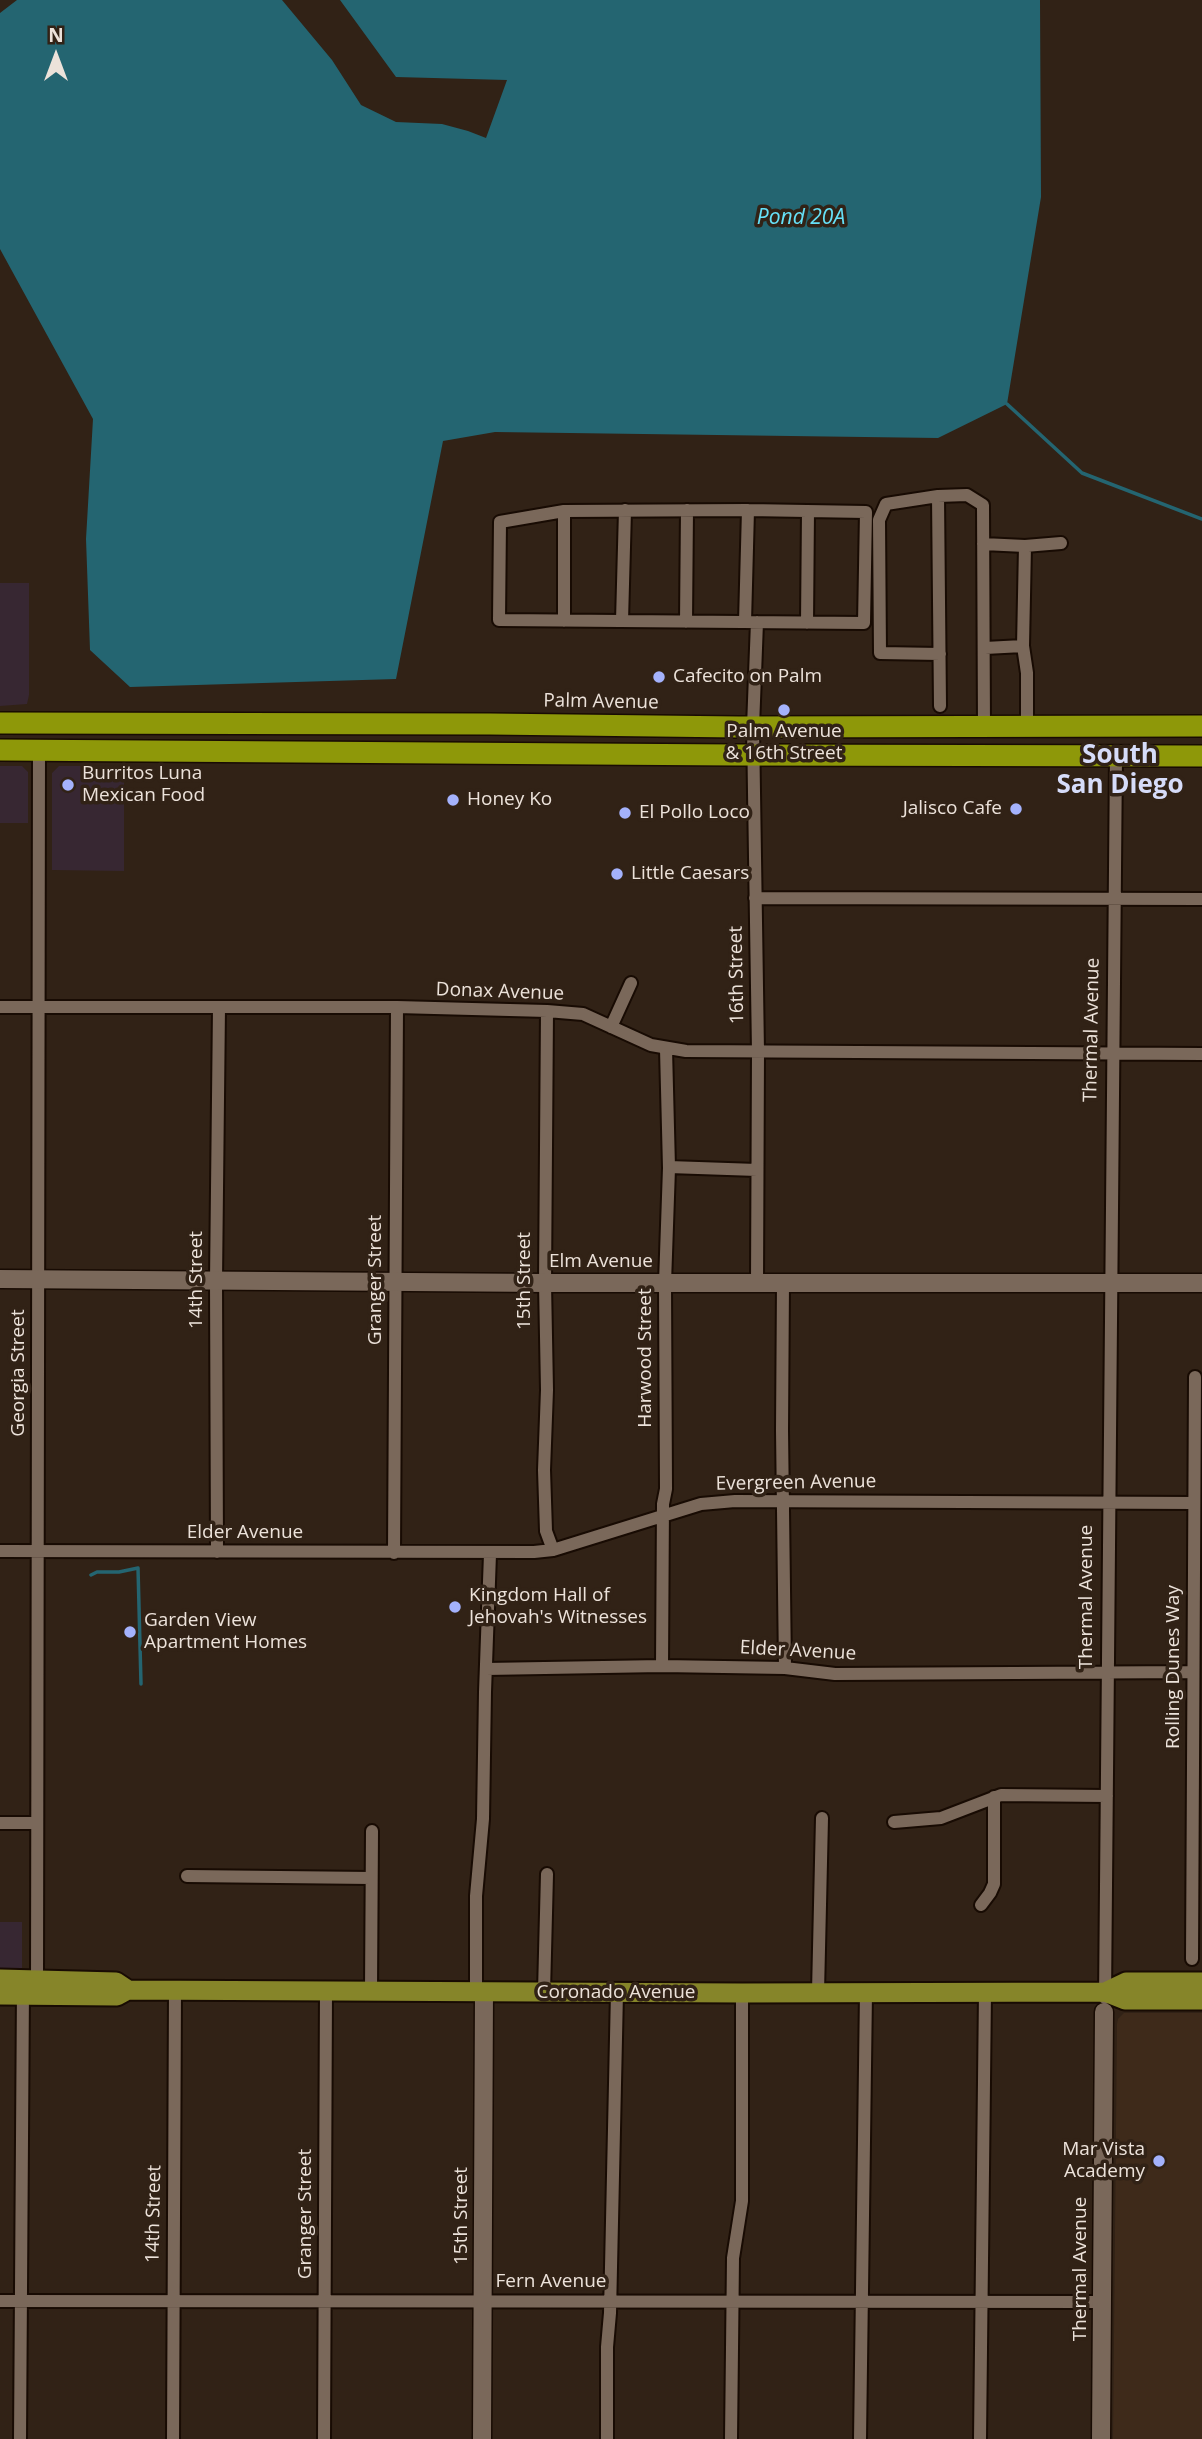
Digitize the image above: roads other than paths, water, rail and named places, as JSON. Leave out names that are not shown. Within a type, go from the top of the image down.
[{"type":"highway","name":"Palm Avenue","points":[[0,723],[753,727],[1202,726]]},
{"type":"highway","points":[[0,750],[1202,756]]},
{"type":"main road","points":[[0,1979],[30,1987]]},
{"type":"main road","name":"Coronado Avenue","points":[[1105,1992],[1126,1982],[1202,1982]]},
{"type":"main road","name":"Coronado Avenue","points":[[30,1987],[117,1996],[128,1990],[1105,1992],[1125,2000],[1202,2000]]},
{"type":"main road","points":[[0,1995],[30,1987]]},
{"type":"street","points":[[940,654],[880,653],[879,520],[886,504],[938,496],[967,495],[979,500],[983,505],[984,727]]},
{"type":"street","points":[[938,496],[940,706]]},
{"type":"street","points":[[622,621],[625,510]]},
{"type":"street","points":[[686,622],[687,510]]},
{"type":"street","points":[[748,510],[866,512],[864,623],[499,620],[500,522],[564,511],[748,510]]},
{"type":"street","name":"16th Street","points":[[748,510],[750,622],[757,658],[754,666],[753,727],[758,1052],[757,1283]]},
{"type":"street","points":[[564,511],[564,621]]},
{"type":"street","points":[[807,623],[808,511]]},
{"type":"street","points":[[983,544],[1061,544]]},
{"type":"street","points":[[1025,546],[1023,646],[1027,673],[1027,726]]},
{"type":"street","points":[[985,648],[1023,646]]},
{"type":"street","name":"Georgia Street","points":[[20,2439],[21,2301],[37,1823],[39,750]]},
{"type":"street","name":"Thermal Avenue","points":[[1101,2439],[1115,756]]},
{"type":"street","points":[[755,898],[1202,899]]},
{"type":"street","points":[[611,1027],[631,983]]},
{"type":"street","name":"Donax Avenue","points":[[0,1007],[397,1007],[547,1011],[583,1014],[651,1045],[666,1049],[758,1052],[1202,1054]]},
{"type":"street","name":"14th Street","points":[[217,1552],[219,1007]]},
{"type":"street","name":"Granger Street","points":[[394,1553],[397,1007]]},
{"type":"street","name":"15th Street","points":[[547,1011],[547,1390],[544,1471],[546,1531],[553,1550]]},
{"type":"street","name":"Harwood Street","points":[[662,1666],[663,1516],[666,1489],[666,1049]]},
{"type":"street","points":[[668,1167],[757,1170]]},
{"type":"street","name":"Elm Avenue","points":[[0,1279],[545,1283],[1202,1283]]},
{"type":"street","points":[[783,1283],[785,1668]]},
{"type":"street","name":"Rolling Dunes Way","points":[[1192,1959],[1198,1785],[1193,1672],[1198,1557],[1194,1503],[1198,1460],[1195,1377]]},
{"type":"street","name":"Evergreen Avenue","points":[[490,1553],[553,1550],[701,1504],[735,1500],[1194,1503]]},
{"type":"street","name":"Elder Avenue","points":[[0,1551],[490,1553]]},
{"type":"street","name":"15th Street","points":[[482,2439],[480,1992],[476,1896],[483,1819],[490,1553]]},
{"type":"street","name":"Elder Avenue","points":[[486,1669],[662,1666],[785,1668],[835,1674],[1193,1672]]},
{"type":"street","points":[[894,1822],[941,1818],[994,1797],[1107,1796]]},
{"type":"street","points":[[981,1905],[993,1884],[994,1797]]},
{"type":"street","points":[[818,1992],[822,1818]]},
{"type":"street","points":[[0,1823],[37,1823]]},
{"type":"street","points":[[371,1990],[372,1831]]},
{"type":"street","points":[[544,1992],[547,1874]]},
{"type":"street","points":[[187,1876],[371,1878]]},
{"type":"street","name":"14th Street","points":[[173,2439],[175,1990]]},
{"type":"street","name":"Granger Street","points":[[324,2439],[327,1990]]},
{"type":"street","points":[[607,2439],[617,1992]]},
{"type":"street","points":[[860,2439],[866,1992]]},
{"type":"street","points":[[980,2439],[985,1992]]},
{"type":"street","points":[[731,2439],[733,2249],[742,2201],[742,1993]]},
{"type":"street","name":"Fern Avenue","points":[[0,2301],[1102,2302]]},
{"type":"water","name":"Pond 20A","points":[[17,0],[282,0],[332,60],[361,105],[396,122],[442,124],[486,138],[507,80],[396,77],[340,0],[1040,0],[1041,197],[1007,404],[938,438],[495,432],[443,441],[396,679],[130,687],[90,650],[86,539],[93,419],[0,249],[0,13]]},
{"type":"waterway","points":[[1007,404],[1082,473],[1202,519]]},
{"type":"waterway","points":[[91,1575],[138,1568],[141,1684]]},
{"type":"place","name":"Cafecito on Palm","points":[[659,677]]},
{"type":"place","name":"Palm Avenue & 16th Street","points":[[784,710]]},
{"type":"place","name":"Burritos Luna Mexican Food","points":[[68,785]]},
{"type":"place","name":"Honey Ko","points":[[453,800]]},
{"type":"place","name":"Jalisco Cafe","points":[[1016,809]]},
{"type":"place","name":"El Pollo Loco","points":[[625,813]]},
{"type":"place","name":"Little Caesars","points":[[617,874]]},
{"type":"place","name":"Kingdom Hall of Jehovah's Witnesses","points":[[455,1607]]},
{"type":"place","name":"Garden View Apartment Homes","points":[[130,1632]]},
{"type":"place","name":"Mar Vista Academy","points":[[1159,2161]]},
{"type":"district","name":"South San Diego","points":[[1120,771]]}]
